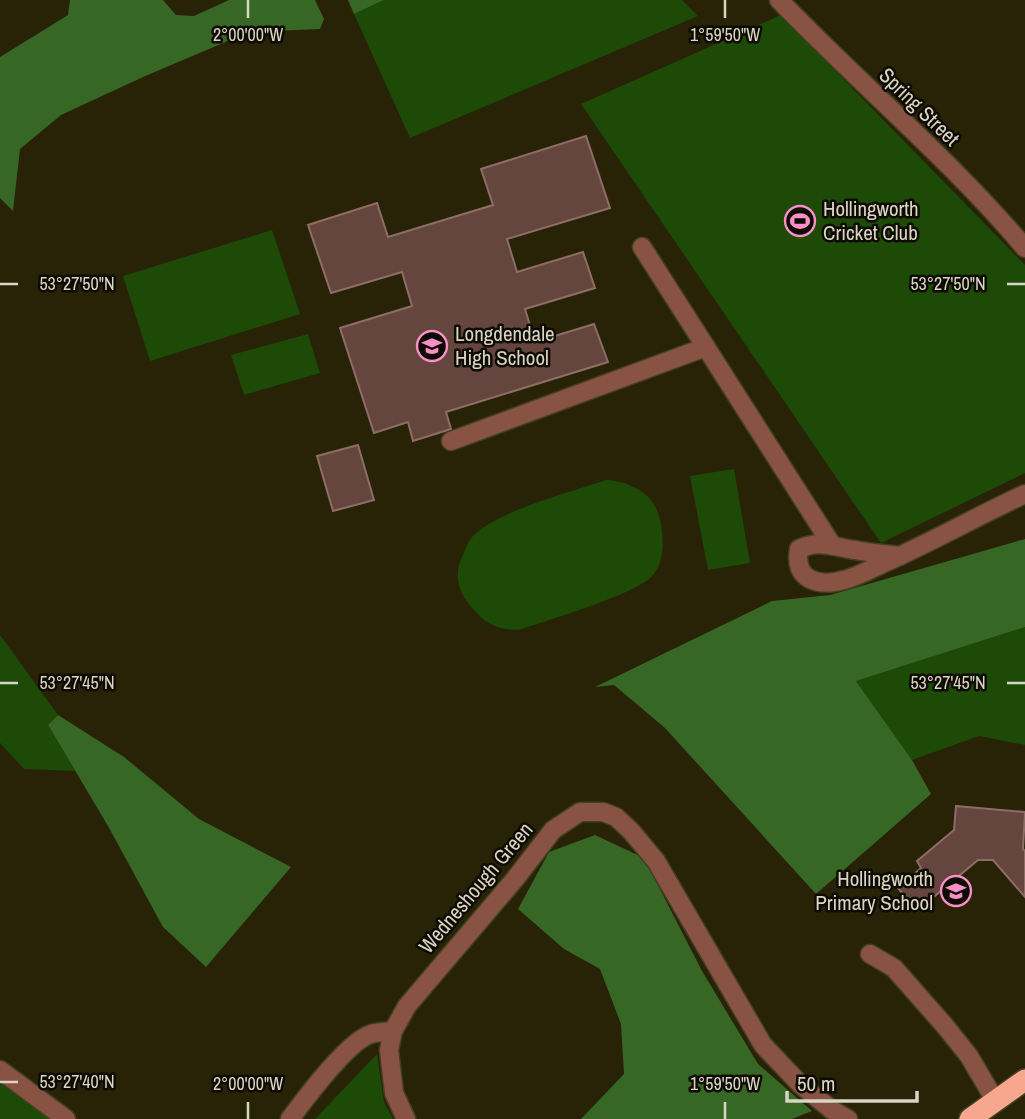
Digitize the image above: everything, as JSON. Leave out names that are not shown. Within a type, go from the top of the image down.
[{"type":"highway","points":[[970,1119],[1025,1080]]},
{"type":"street","name":"Spring Street","points":[[779,0],[986,202],[1025,248]]},
{"type":"street","points":[[642,247],[832,545]]},
{"type":"street","points":[[451,441],[706,347]]},
{"type":"street","points":[[900,556],[810,544],[799,549],[797,561],[802,575],[815,582],[843,581],[900,556],[1025,494]]},
{"type":"street","name":"Wedneshough Green","points":[[406,1119],[394,1093],[389,1049],[393,1031],[407,1006],[553,830],[580,812],[603,812],[616,817],[631,831],[656,861],[763,1045],[800,1084],[832,1110],[848,1119]]},
{"type":"street","points":[[870,954],[894,968],[945,1026],[968,1056],[996,1102]]},
{"type":"street","points":[[290,1119],[356,1043],[369,1034],[393,1031]]},
{"type":"street","points":[[0,1070],[66,1119]]},
{"type":"green space","points":[[70,0],[163,0],[176,15],[194,16],[229,0],[315,0],[324,19],[320,29],[249,32],[61,115],[20,149],[13,211],[0,198],[0,57],[68,15]]},
{"type":"green space","points":[[348,0],[384,0],[354,14]]},
{"type":"green space","points":[[384,0],[682,0],[698,16],[410,138],[354,14]]},
{"type":"green space","points":[[781,15],[1025,265],[1025,473],[881,543],[581,104]]},
{"type":"green space","points":[[272,230],[300,314],[150,361],[123,276]]},
{"type":"green space","points":[[308,334],[320,373],[244,395],[231,355]]},
{"type":"green space","points":[[734,469],[750,563],[708,570],[690,476]]},
{"type":"green space","points":[[606,480],[635,488],[648,496],[656,508],[663,542],[660,560],[653,575],[630,590],[611,598],[519,630],[495,626],[477,614],[463,595],[458,578],[460,561],[473,536],[516,510]]},
{"type":"green space","points":[[1025,539],[1025,627],[856,681],[912,760],[931,794],[816,894],[665,728],[614,685],[595,687],[772,601],[830,595]]},
{"type":"green space","points":[[1025,627],[1025,745],[979,736],[912,760],[856,681]]},
{"type":"green space","points":[[0,635],[58,715],[48,725],[75,771],[24,769],[0,743]]},
{"type":"green space","points":[[58,715],[124,757],[199,819],[291,867],[206,967],[163,927],[108,826],[48,725]]},
{"type":"green space","points":[[595,835],[644,858],[702,971],[758,1064],[812,1111],[792,1119],[581,1119],[624,1074],[621,1024],[600,969],[564,949],[518,909],[549,852]]},
{"type":"green space","points":[[377,1054],[384,1102],[393,1119],[315,1119]]},
{"type":"green space","points":[[6,1081],[50,1119],[0,1119],[0,1085]]},
{"type":"building","points":[[586,136],[610,208],[507,239],[517,272],[583,252],[595,288],[525,309],[535,342],[594,324],[608,362],[446,412],[451,429],[413,441],[408,422],[374,433],[340,328],[412,306],[402,272],[331,293],[308,225],[377,203],[388,237],[493,205],[481,169]]},
{"type":"building","points":[[358,445],[374,500],[333,511],[317,456]]},
{"type":"building","points":[[956,806],[1025,812],[1025,897],[993,860],[978,860],[917,911],[898,888],[921,868],[917,861],[954,830]]},
{"type":"place","name":"Hollingworth Cricket Club","points":[[800,221]]},
{"type":"place","name":"Longdendale High School","points":[[432,346]]},
{"type":"place","name":"Hollingworth Primary School","points":[[956,891]]}]
